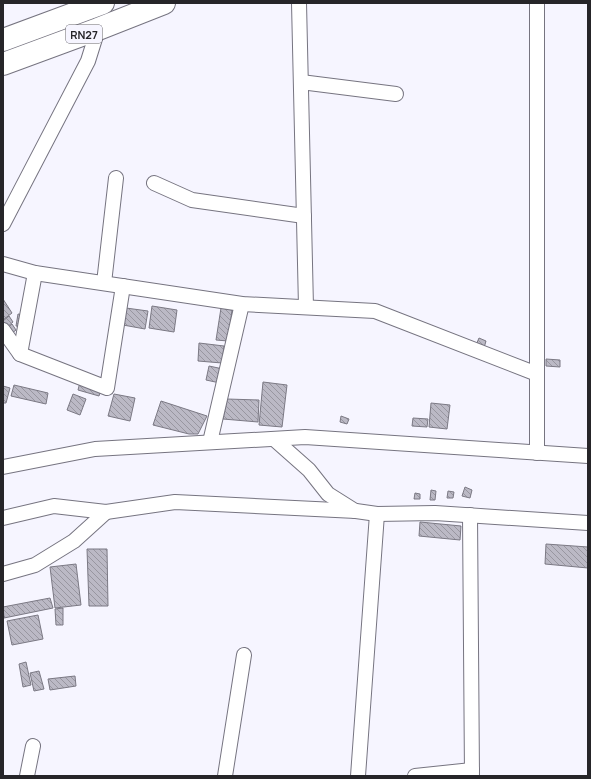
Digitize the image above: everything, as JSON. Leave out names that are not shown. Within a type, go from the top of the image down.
[{"type":"main road","name":"RN27","points":[[3,40],[103,3]]},
{"type":"main road","name":"RN27","points":[[3,64],[164,3]]},
{"type":"street","points":[[299,3],[306,307]]},
{"type":"street","points":[[537,3],[537,453]]},
{"type":"street","points":[[3,224],[88,61],[98,29]]},
{"type":"street","points":[[301,82],[396,94]]},
{"type":"street","points":[[104,283],[116,178]]},
{"type":"street","points":[[154,183],[192,200],[304,216]]},
{"type":"street","points":[[3,264],[35,273],[242,304],[375,311],[537,374]]},
{"type":"street","points":[[20,354],[35,273]]},
{"type":"street","points":[[3,330],[20,354],[107,388],[123,286]]},
{"type":"street","points":[[210,442],[242,304]]},
{"type":"street","points":[[3,467],[94,449],[305,438],[588,456]]},
{"type":"street","points":[[274,439],[308,470],[328,494],[356,511]]},
{"type":"street","points":[[3,518],[54,506],[106,512],[175,502],[356,511],[376,514],[435,513],[588,523]]},
{"type":"street","points":[[3,574],[35,565],[74,542],[106,512]]},
{"type":"street","points":[[358,776],[376,514]]},
{"type":"street","points":[[415,776],[472,773],[470,515]]},
{"type":"street","points":[[225,776],[244,655]]},
{"type":"street","points":[[27,776],[33,746]]},
{"type":"building","points":[[3,299],[12,313],[3,320]]},
{"type":"building","points":[[152,306],[177,310],[174,332],[149,328]]},
{"type":"building","points":[[126,308],[148,311],[145,329],[123,325]]},
{"type":"building","points":[[221,308],[232,310],[228,341],[216,340]]},
{"type":"building","points":[[18,314],[24,315],[22,327],[16,326]]},
{"type":"building","points":[[9,316],[13,322],[6,328],[3,325],[3,321]]},
{"type":"building","points":[[12,324],[16,330],[11,334],[6,329]]},
{"type":"building","points":[[479,338],[486,341],[484,348],[476,345]]},
{"type":"building","points":[[199,343],[224,346],[222,363],[198,361]]},
{"type":"building","points":[[546,359],[560,360],[560,367],[546,366]]},
{"type":"building","points":[[209,366],[223,369],[220,383],[206,380]]},
{"type":"building","points":[[80,382],[101,389],[99,396],[78,390]]},
{"type":"building","points":[[263,382],[287,385],[282,427],[259,425]]},
{"type":"building","points":[[14,385],[48,393],[46,404],[11,396]]},
{"type":"building","points":[[3,386],[10,388],[6,403],[3,403]]},
{"type":"building","points":[[73,394],[86,399],[80,415],[67,410]]},
{"type":"building","points":[[114,394],[135,398],[130,421],[108,416]]},
{"type":"building","points":[[227,399],[259,400],[258,422],[223,419]]},
{"type":"building","points":[[161,401],[207,416],[198,434],[189,434],[153,425]]},
{"type":"building","points":[[431,403],[450,405],[447,429],[429,427]]},
{"type":"building","points":[[341,416],[349,419],[347,424],[340,422]]},
{"type":"building","points":[[413,418],[428,419],[427,427],[412,426]]},
{"type":"building","points":[[465,487],[472,490],[470,498],[462,496]]},
{"type":"building","points":[[431,490],[436,491],[435,500],[430,500]]},
{"type":"building","points":[[448,491],[454,492],[453,498],[447,498]]},
{"type":"building","points":[[415,493],[420,494],[420,499],[414,499]]},
{"type":"building","points":[[420,522],[461,526],[460,540],[419,536]]},
{"type":"building","points":[[546,544],[588,547],[588,568],[545,564]]},
{"type":"building","points":[[87,549],[107,549],[108,606],[89,606]]},
{"type":"building","points":[[76,564],[81,605],[55,608],[50,567]]},
{"type":"building","points":[[50,598],[53,608],[4,618],[3,607]]},
{"type":"building","points":[[63,608],[63,625],[56,625],[55,609]]},
{"type":"building","points":[[38,615],[43,639],[12,645],[7,621]]},
{"type":"building","points":[[26,662],[31,685],[23,687],[19,664]]},
{"type":"building","points":[[39,671],[44,689],[34,691],[30,673]]},
{"type":"building","points":[[75,676],[76,686],[50,690],[48,679]]}]
